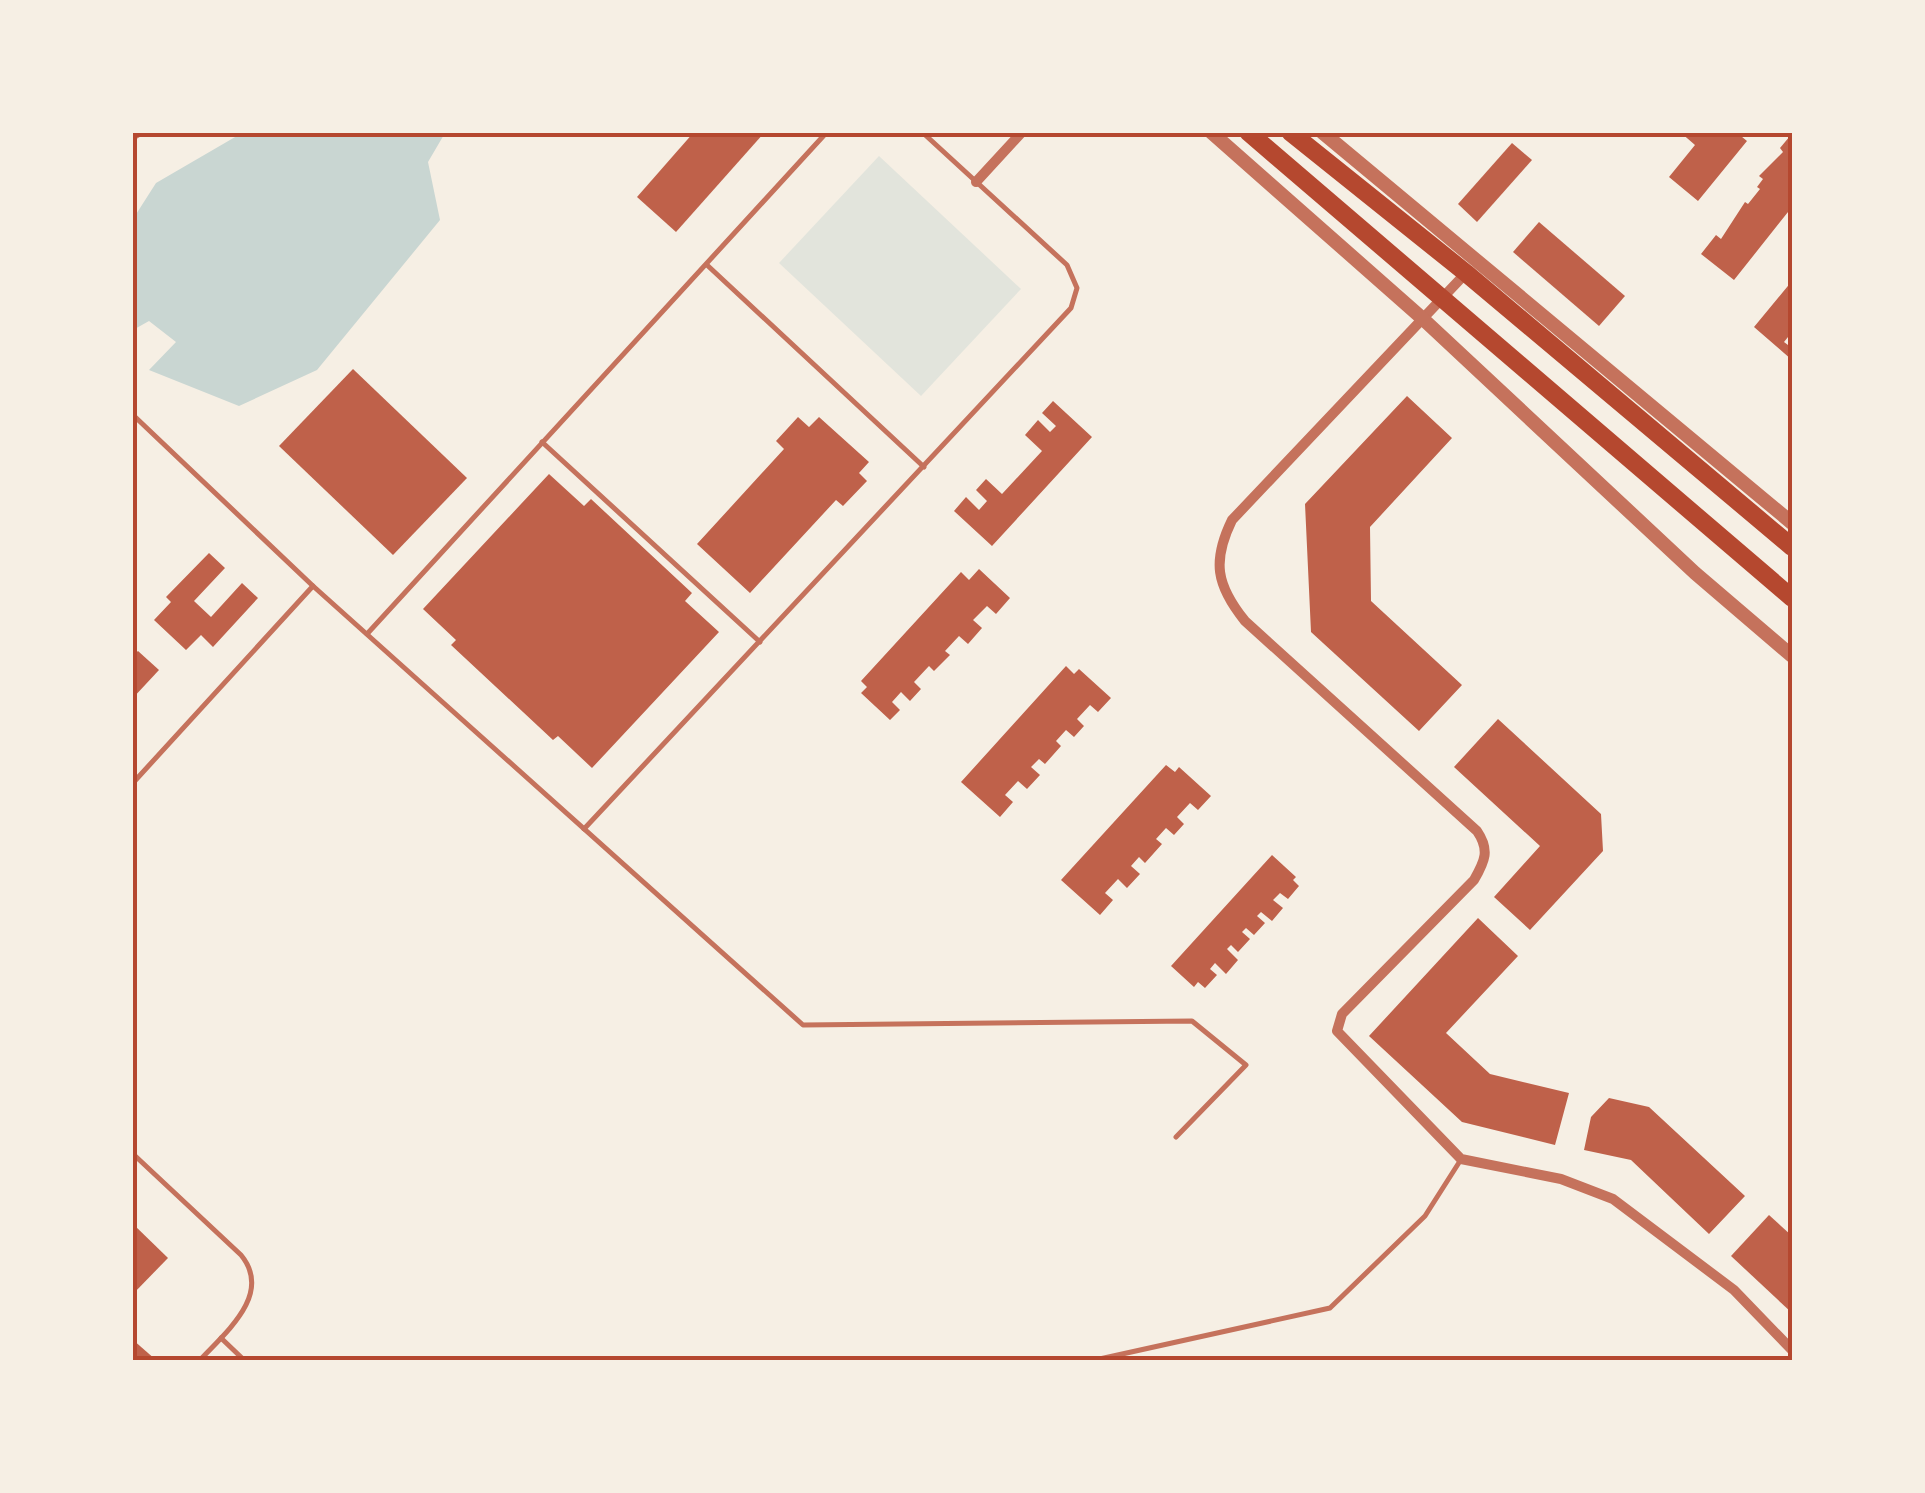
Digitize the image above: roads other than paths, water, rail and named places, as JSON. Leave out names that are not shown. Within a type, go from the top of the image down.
[{"type":"highway","points":[[1248,132],[1792,598]]},
{"type":"highway","points":[[1290,132],[1792,547]]},
{"type":"street","points":[[976,182],[1022,132]]},
{"type":"street","points":[[1211,132],[1422,319],[1695,574],[1792,656]]},
{"type":"street","points":[[1322,132],[1792,523]]},
{"type":"street","points":[[1466,274],[1232,520],[1220,548],[1218,561],[1229,598],[1245,621],[1477,830],[1486,846],[1486,859],[1474,880],[1342,1014],[1336,1027],[1338,1034],[1461,1159],[1560,1179],[1612,1199],[1734,1290],[1792,1350]]},
{"type":"lane","points":[[132,139],[142,132]]},
{"type":"lane","points":[[367,634],[828,132]]},
{"type":"lane","points":[[584,829],[1065,318],[1077,294],[1068,265],[922,132]]},
{"type":"lane","points":[[706,264],[924,467]]},
{"type":"lane","points":[[132,414],[313,586],[803,1025],[1192,1021],[1246,1065],[1176,1137]]},
{"type":"lane","points":[[542,442],[760,642]]},
{"type":"lane","points":[[132,784],[313,586]]},
{"type":"lane","points":[[132,1153],[248,1263],[254,1281],[252,1295],[200,1360]]},
{"type":"lane","points":[[1095,1360],[1330,1308],[1425,1216],[1461,1159]]},
{"type":"lane","points":[[221,1338],[244,1360]]}]
